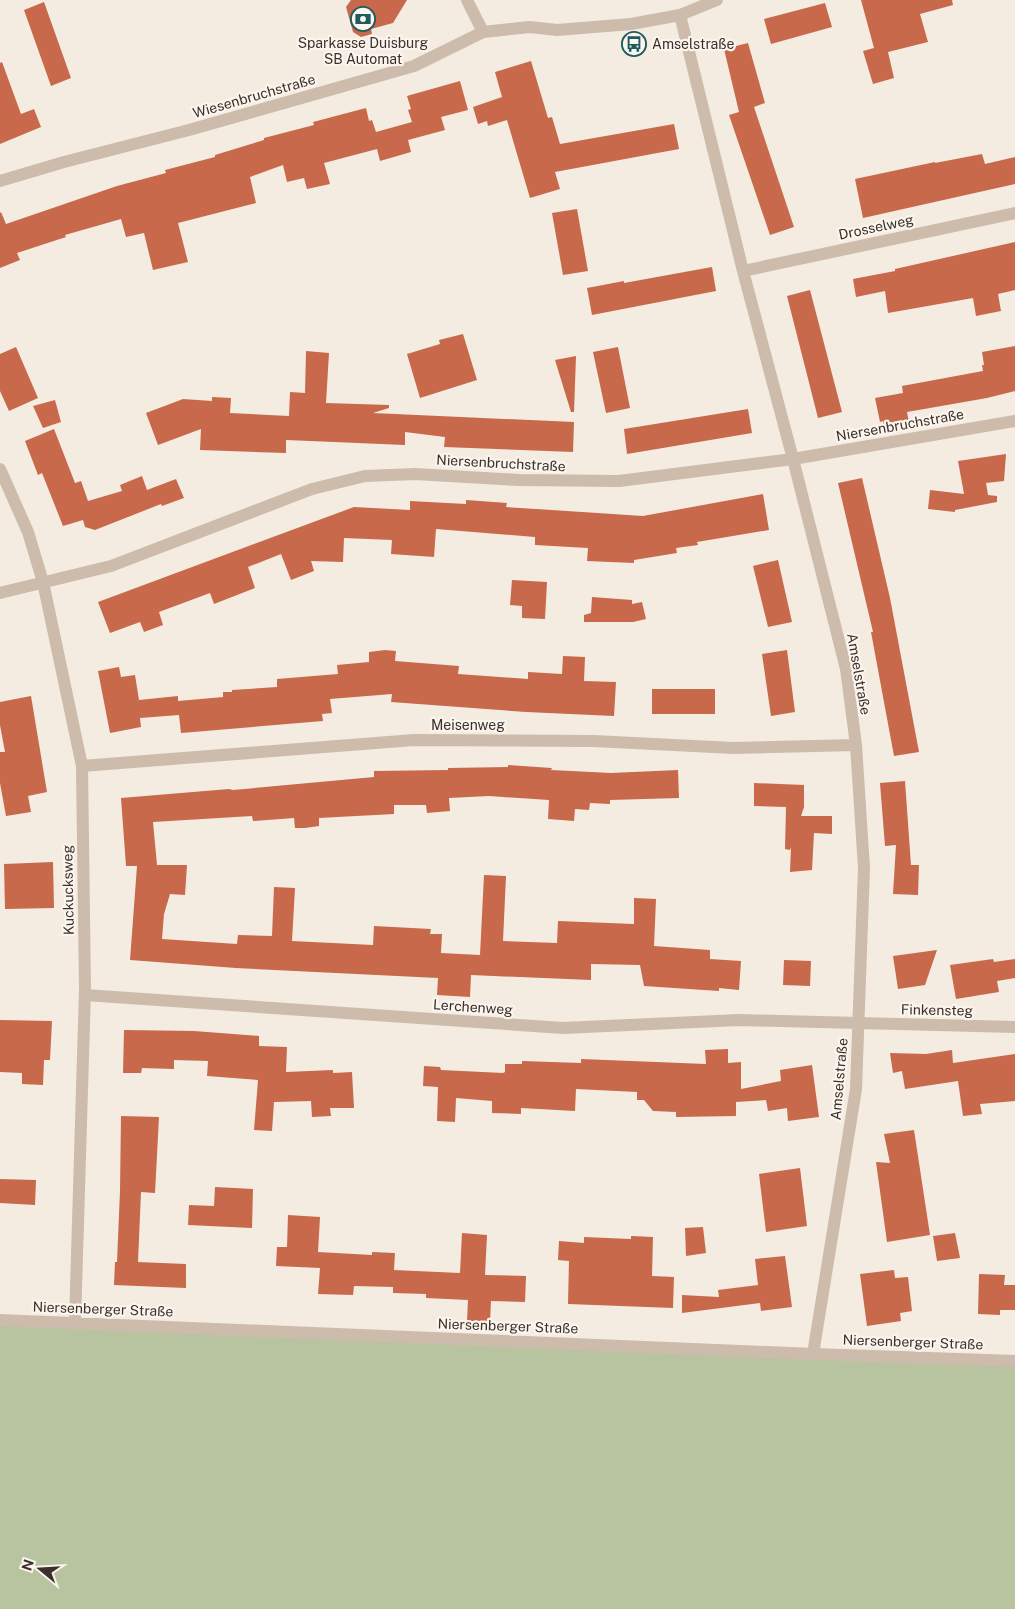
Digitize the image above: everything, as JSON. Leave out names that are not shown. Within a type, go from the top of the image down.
[{"type":"street","points":[[467,0],[483,32]]},
{"type":"street","name":"Wiesenbruchstraße","points":[[0,181],[414,66],[483,32],[530,27],[557,30],[632,24],[680,15],[717,0]]},
{"type":"street","name":"Amselstraße","points":[[680,15],[743,271],[846,669],[856,745],[864,868],[856,1089],[813,1354]]},
{"type":"street","name":"Drosselweg","points":[[743,271],[1015,213]]},
{"type":"street","name":"Niersenbruchstraße","points":[[0,593],[111,566],[312,489],[365,476],[415,474],[519,480],[619,482],[793,459],[1015,421]]},
{"type":"street","name":"Kuckucksweg","points":[[0,469],[28,532],[43,582],[82,766],[85,995],[76,1322]]},
{"type":"street","name":"Meisenweg","points":[[82,766],[414,740],[594,741],[733,748],[856,745]]},
{"type":"street","name":"Lerchenweg","points":[[85,995],[563,1028],[739,1020],[859,1023]]},
{"type":"street","name":"Finkensteg","points":[[859,1023],[1015,1028]]},
{"type":"street","name":"Niersenberger Straße","points":[[0,1320],[1015,1361]]},
{"type":"green space","points":[[0,1323],[1015,1362],[1015,1609],[0,1609]]},
{"type":"building","points":[[351,0],[407,0],[393,23],[371,29],[372,34],[361,37],[353,32],[346,7]]},
{"type":"building","points":[[861,0],[952,0],[953,5],[920,14],[928,42],[888,52],[894,78],[873,84],[863,51],[874,48]]},
{"type":"building","points":[[44,2],[71,78],[51,86],[24,10]]},
{"type":"building","points":[[825,3],[832,27],[771,44],[764,19]]},
{"type":"building","points":[[748,43],[765,103],[754,107],[794,227],[770,235],[729,115],[739,112],[724,49]]},
{"type":"building","points":[[531,61],[548,118],[552,117],[560,144],[674,124],[679,149],[555,172],[560,189],[530,198],[507,120],[488,126],[487,121],[478,124],[473,107],[502,97],[495,72]]},
{"type":"building","points":[[2,62],[21,114],[34,109],[41,127],[0,144],[0,63]]},
{"type":"building","points":[[460,81],[468,110],[441,117],[445,130],[408,140],[411,152],[380,161],[377,149],[324,163],[330,184],[307,189],[304,178],[287,182],[283,165],[250,177],[256,203],[178,223],[188,262],[153,270],[144,233],[126,237],[121,219],[65,235],[66,237],[17,253],[20,260],[0,268],[1,212],[6,224],[117,186],[166,173],[165,170],[215,157],[215,155],[264,140],[264,138],[314,125],[313,122],[366,108],[369,121],[372,120],[376,132],[412,122],[408,110],[411,109],[407,96]]},
{"type":"building","points":[[982,154],[985,164],[1015,157],[1015,184],[863,218],[855,179]]},
{"type":"building","points":[[577,209],[588,271],[563,275],[552,213]]},
{"type":"building","points":[[1015,242],[1015,290],[998,294],[1001,311],[976,316],[973,298],[888,313],[885,291],[856,297],[853,279],[895,271],[895,269]]},
{"type":"building","points":[[712,267],[716,291],[592,315],[587,288]]},
{"type":"building","points":[[810,290],[842,412],[818,418],[787,296]]},
{"type":"building","points":[[463,334],[477,380],[420,398],[407,354],[440,344],[439,340]]},
{"type":"building","points":[[1015,346],[1015,391],[987,398],[907,412],[910,428],[885,433],[883,421],[880,422],[875,398],[903,393],[902,386],[983,371],[982,352]]},
{"type":"building","points":[[16,347],[38,398],[9,411],[0,391],[0,354]]},
{"type":"building","points":[[618,347],[630,408],[606,413],[593,352]]},
{"type":"building","points":[[306,351],[329,353],[326,403],[389,405],[389,408],[373,413],[574,422],[573,452],[444,447],[445,437],[405,432],[405,445],[286,440],[286,453],[200,450],[201,429],[158,445],[146,413],[183,399],[212,401],[212,397],[231,398],[230,413],[289,416],[290,392],[305,393]]},
{"type":"building","points":[[576,356],[574,412],[571,412],[555,360]]},
{"type":"building","points":[[55,400],[61,422],[43,428],[33,406]]},
{"type":"building","points":[[748,409],[752,433],[627,454],[624,429]]},
{"type":"building","points":[[54,429],[75,483],[81,481],[88,501],[122,491],[120,485],[142,476],[147,490],[176,479],[184,498],[162,506],[161,504],[95,530],[85,527],[83,520],[63,526],[42,473],[38,475],[25,441]]},
{"type":"building","points":[[1006,454],[1004,481],[986,483],[988,495],[997,496],[997,502],[955,510],[955,512],[928,509],[930,490],[964,494],[958,461]]},
{"type":"building","points":[[862,478],[890,598],[919,752],[894,756],[871,632],[873,632],[838,483]]},
{"type":"building","points":[[763,494],[769,530],[697,542],[698,545],[676,548],[677,553],[634,560],[634,563],[587,561],[588,548],[535,545],[535,537],[436,529],[434,557],[391,554],[392,540],[344,538],[343,562],[311,561],[314,571],[291,580],[281,554],[248,567],[255,588],[214,604],[210,593],[159,612],[163,625],[144,632],[140,622],[110,633],[98,602],[354,507],[410,510],[410,501],[466,504],[466,500],[507,503],[506,507],[643,516]]},
{"type":"building","points":[[778,560],[792,622],[768,627],[753,566]]},
{"type":"building","points":[[512,580],[547,582],[545,619],[522,618],[522,606],[510,605]]},
{"type":"building","points":[[592,597],[632,600],[632,604],[642,602],[646,619],[633,622],[584,622],[584,615],[591,613]]},
{"type":"building","points":[[787,650],[795,712],[771,716],[762,654]]},
{"type":"building","points":[[396,651],[395,661],[459,666],[458,674],[528,679],[528,672],[562,674],[563,656],[585,657],[584,681],[616,682],[614,716],[526,712],[391,702],[392,694],[330,699],[332,713],[322,714],[323,721],[181,733],[179,715],[140,718],[141,727],[110,733],[98,671],[119,667],[121,677],[135,675],[139,700],[178,696],[178,701],[223,697],[223,692],[232,692],[232,690],[277,687],[277,679],[338,674],[337,665],[369,662],[369,652]]},
{"type":"building","points":[[652,689],[715,689],[715,714],[652,714]]},
{"type":"building","points":[[31,696],[47,792],[28,796],[31,812],[6,816],[0,783],[0,752],[5,752],[0,725],[0,702]]},
{"type":"building","points":[[508,765],[552,768],[551,770],[611,773],[678,770],[679,798],[610,800],[610,804],[590,803],[589,810],[575,809],[574,821],[548,819],[549,800],[489,796],[449,798],[450,811],[427,813],[426,805],[394,805],[394,814],[319,818],[319,826],[305,828],[295,828],[294,818],[253,821],[252,816],[153,822],[157,865],[187,865],[185,895],[170,894],[164,914],[162,939],[237,944],[238,935],[272,936],[274,887],[295,888],[292,941],[373,945],[374,926],[431,929],[430,934],[442,934],[441,953],[480,955],[484,875],[506,876],[503,941],[557,943],[558,921],[634,924],[634,898],[656,899],[654,946],[710,950],[710,959],[741,961],[739,990],[719,988],[719,991],[644,986],[640,965],[591,964],[591,980],[471,975],[470,997],[437,995],[438,978],[236,968],[130,960],[137,866],[126,866],[121,798],[374,777],[374,771],[448,770],[448,768],[508,767]]},
{"type":"building","points":[[905,781],[911,865],[919,865],[918,895],[893,894],[896,845],[885,846],[880,783]]},
{"type":"building","points":[[754,783],[804,785],[804,807],[801,816],[832,816],[832,834],[814,833],[812,870],[790,872],[791,847],[790,850],[785,849],[786,807],[754,806]]},
{"type":"building","points":[[53,862],[54,908],[5,909],[4,864]]},
{"type":"building","points":[[937,950],[925,985],[898,989],[893,956]]},
{"type":"building","points":[[993,959],[994,962],[1015,959],[1015,978],[997,981],[999,992],[956,999],[950,965]]},
{"type":"building","points":[[784,960],[811,961],[810,986],[783,985]]},
{"type":"building","points":[[0,1020],[52,1021],[50,1060],[44,1060],[43,1085],[22,1084],[22,1073],[0,1072]]},
{"type":"building","points":[[124,1030],[194,1031],[259,1036],[259,1046],[287,1047],[286,1072],[333,1070],[333,1073],[352,1072],[354,1108],[330,1108],[331,1116],[312,1117],[311,1101],[274,1102],[272,1131],[254,1130],[258,1080],[207,1076],[208,1061],[174,1060],[174,1069],[142,1068],[141,1073],[123,1073]]},
{"type":"building","points":[[728,1049],[728,1063],[741,1062],[741,1089],[781,1081],[780,1070],[812,1065],[819,1117],[788,1121],[787,1108],[768,1111],[766,1100],[736,1102],[736,1116],[676,1117],[676,1112],[653,1111],[644,1100],[637,1100],[637,1092],[576,1089],[575,1111],[521,1108],[521,1114],[492,1113],[492,1101],[456,1098],[455,1122],[437,1121],[438,1087],[423,1086],[424,1066],[440,1067],[441,1070],[503,1073],[505,1072],[505,1064],[522,1064],[522,1061],[581,1063],[581,1059],[706,1064],[705,1050]]},
{"type":"building","points":[[952,1050],[953,1063],[1015,1054],[1015,1101],[980,1104],[982,1114],[963,1116],[958,1081],[905,1089],[902,1071],[893,1073],[890,1053],[926,1054]]},
{"type":"building","points":[[121,1116],[159,1117],[155,1193],[141,1192],[138,1262],[186,1264],[186,1288],[114,1285],[115,1262],[117,1262],[120,1191]]},
{"type":"building","points":[[914,1130],[930,1235],[887,1242],[876,1162],[890,1163],[884,1134]]},
{"type":"building","points":[[800,1168],[807,1226],[766,1232],[759,1174]]},
{"type":"building","points":[[0,1179],[36,1180],[35,1205],[0,1203]]},
{"type":"building","points":[[215,1187],[253,1189],[252,1228],[188,1225],[189,1205],[214,1206]]},
{"type":"building","points":[[288,1215],[320,1217],[318,1252],[372,1255],[372,1252],[395,1253],[394,1270],[460,1273],[462,1233],[487,1235],[485,1275],[526,1276],[525,1302],[491,1301],[490,1322],[467,1321],[468,1300],[426,1298],[426,1294],[393,1293],[393,1287],[354,1286],[353,1295],[318,1294],[320,1268],[276,1266],[277,1247],[287,1247]]},
{"type":"building","points":[[703,1227],[706,1253],[686,1256],[685,1228]]},
{"type":"building","points":[[955,1233],[960,1258],[937,1261],[933,1236]]},
{"type":"building","points":[[631,1236],[653,1237],[652,1276],[674,1277],[673,1308],[568,1304],[569,1261],[558,1260],[559,1241],[584,1243],[584,1237],[631,1239]]},
{"type":"building","points":[[785,1256],[792,1307],[761,1311],[760,1303],[682,1313],[682,1295],[719,1297],[718,1290],[758,1285],[755,1259]]},
{"type":"building","points":[[894,1270],[895,1278],[908,1277],[912,1311],[900,1313],[901,1321],[867,1326],[860,1274]]},
{"type":"building","points":[[979,1274],[1005,1275],[1004,1285],[1015,1285],[1015,1310],[1000,1310],[1000,1315],[978,1314]]},
{"type":"place","name":"Sparkasse Duisburg SB Automat","points":[[363,19]]},
{"type":"place","name":"Amselstraße","points":[[634,44]]}]
